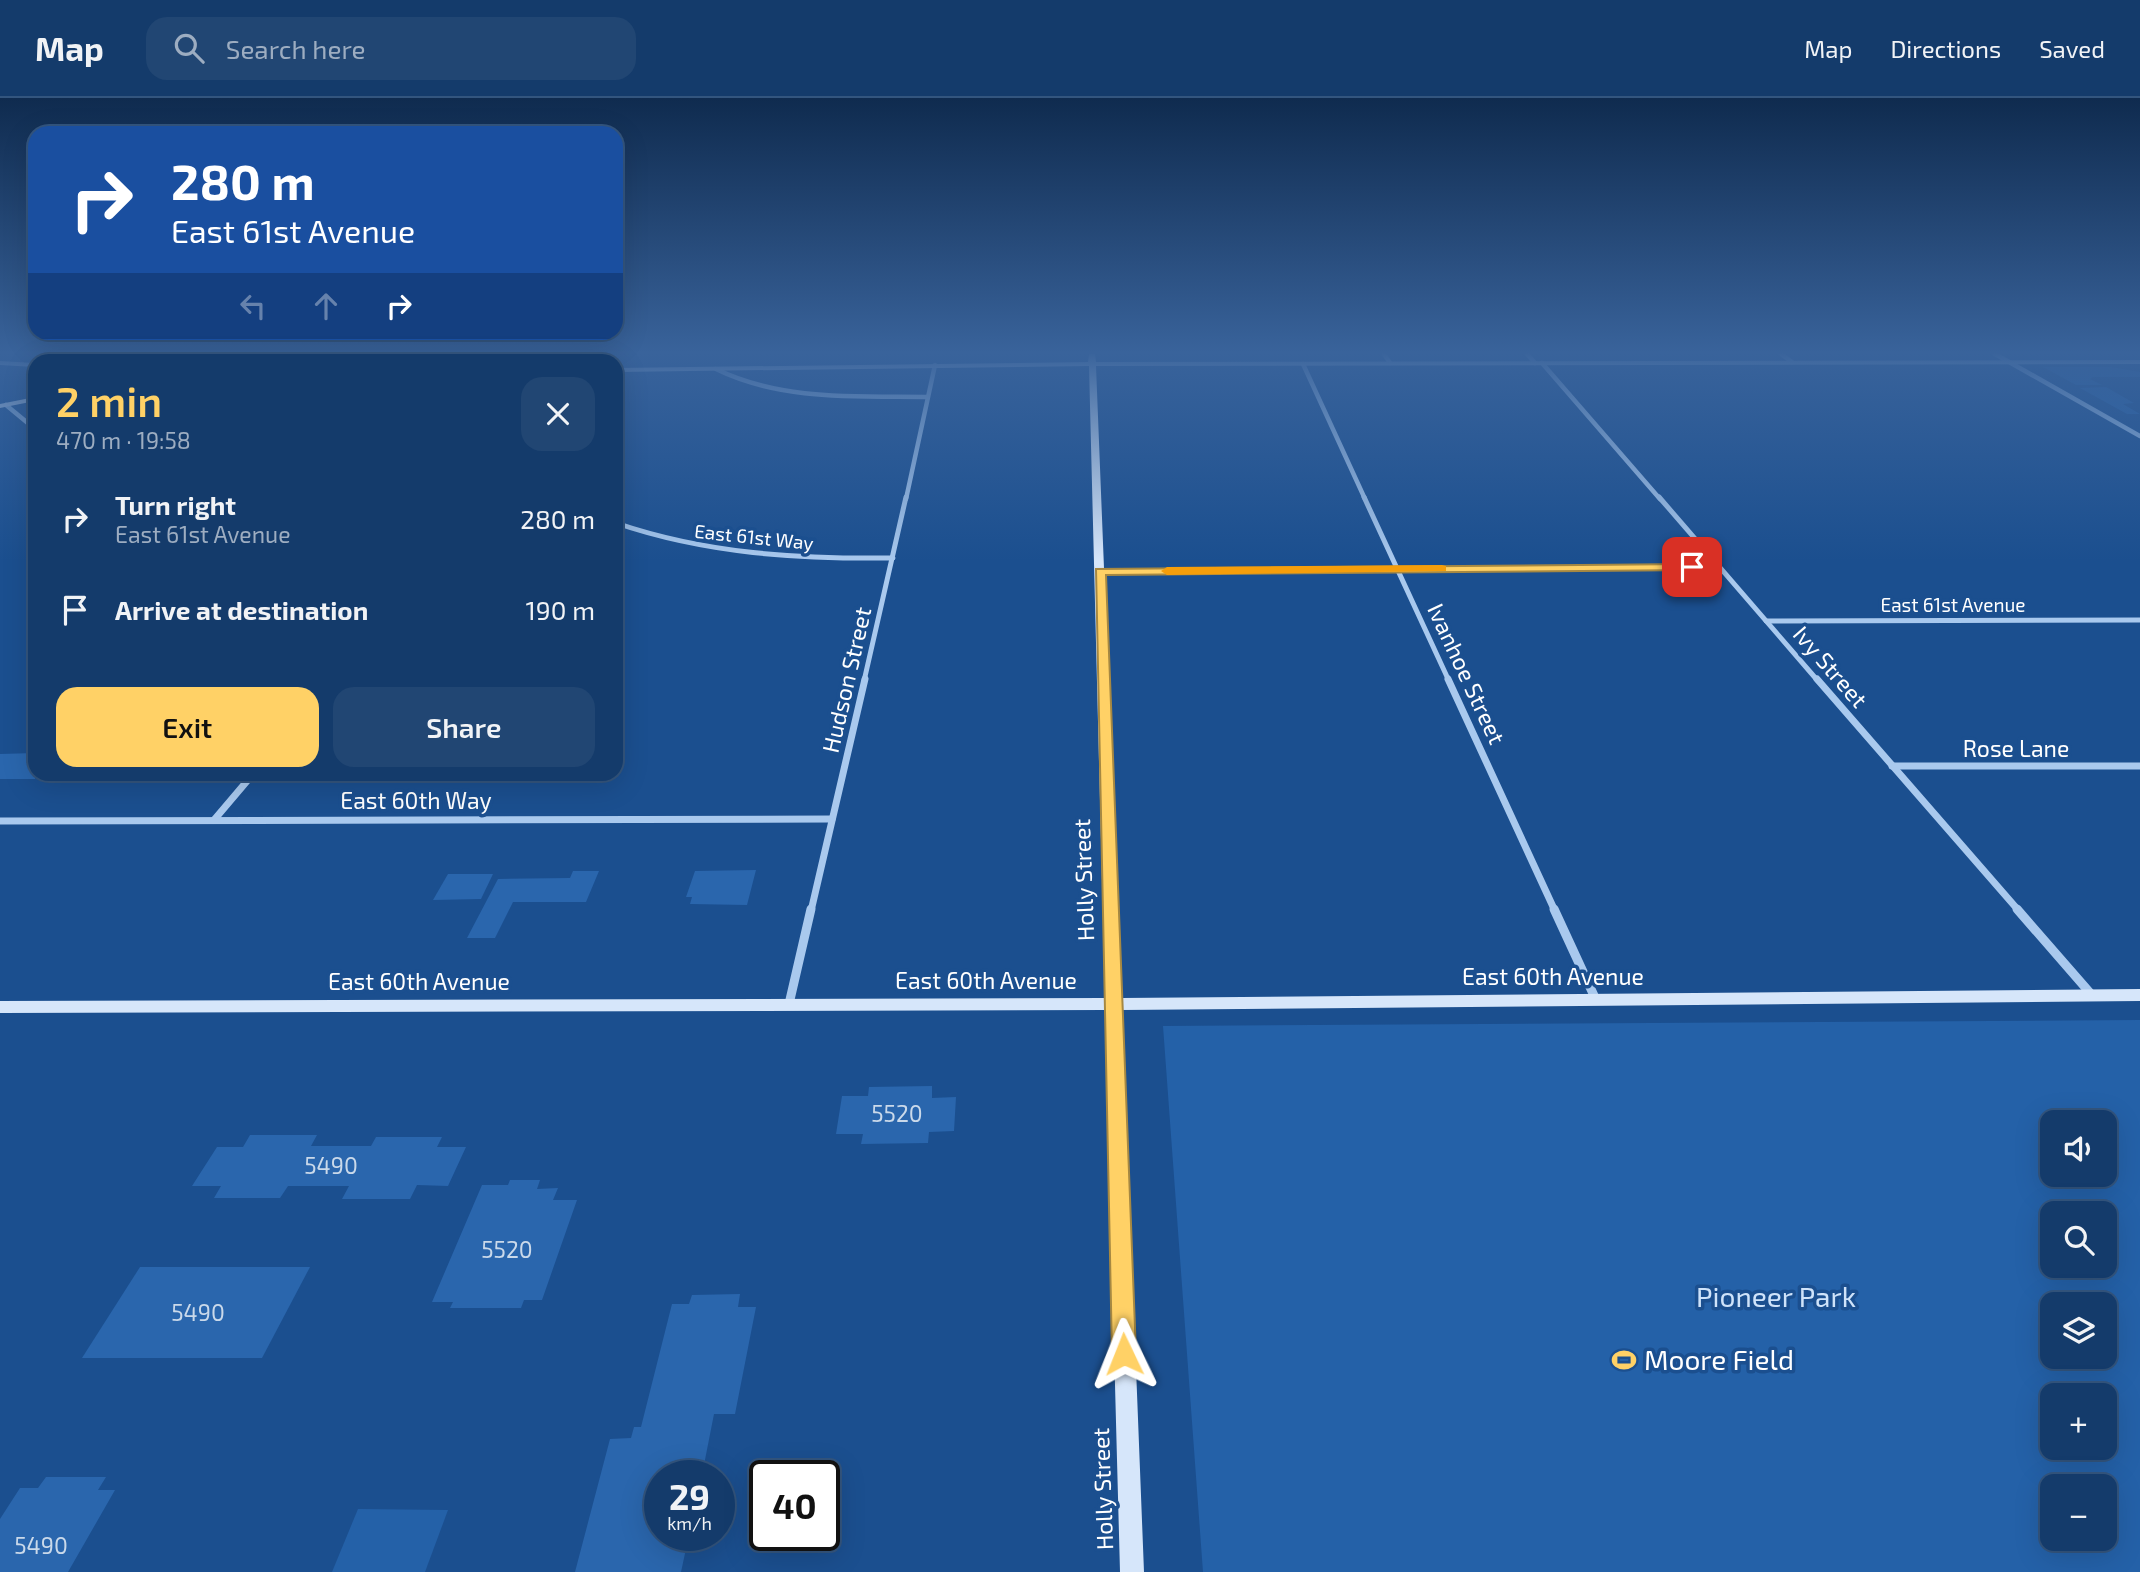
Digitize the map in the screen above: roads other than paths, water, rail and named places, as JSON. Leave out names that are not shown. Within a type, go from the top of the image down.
[{"type":"street","name":"Hudson Street","points":[[789,1004],[893,558],[922,423]]},
{"type":"street","name":"Holly Street","points":[[1094,423],[1132,1572]]},
{"type":"street","name":"Ivanhoe Street","points":[[1330,423],[1596,1000]]},
{"type":"street","name":"Ivy Street","points":[[1591,423],[2091,995]]},
{"type":"street","points":[[2116,423],[2140,436]]},
{"type":"street","name":"East 61st Way","points":[[623,525],[664,539],[731,552],[799,558],[893,558]]},
{"type":"street","points":[[1100,572],[1719,567]]},
{"type":"street","name":"East 61st Avenue","points":[[1766,621],[2140,620]]},
{"type":"street","name":"Rose Lane","points":[[1892,766],[2140,766]]},
{"type":"street","points":[[215,820],[247,781]]},
{"type":"street","name":"East 60th Way","points":[[0,821],[832,819]]},
{"type":"street","name":"East 60th Avenue","points":[[0,1007],[1114,1004],[2140,995]]},
{"type":"place","name":"Moore Field","points":[[1624,1360]]},
{"type":"park label","name":"Pioneer Park","points":[[1776,1297]]}]
